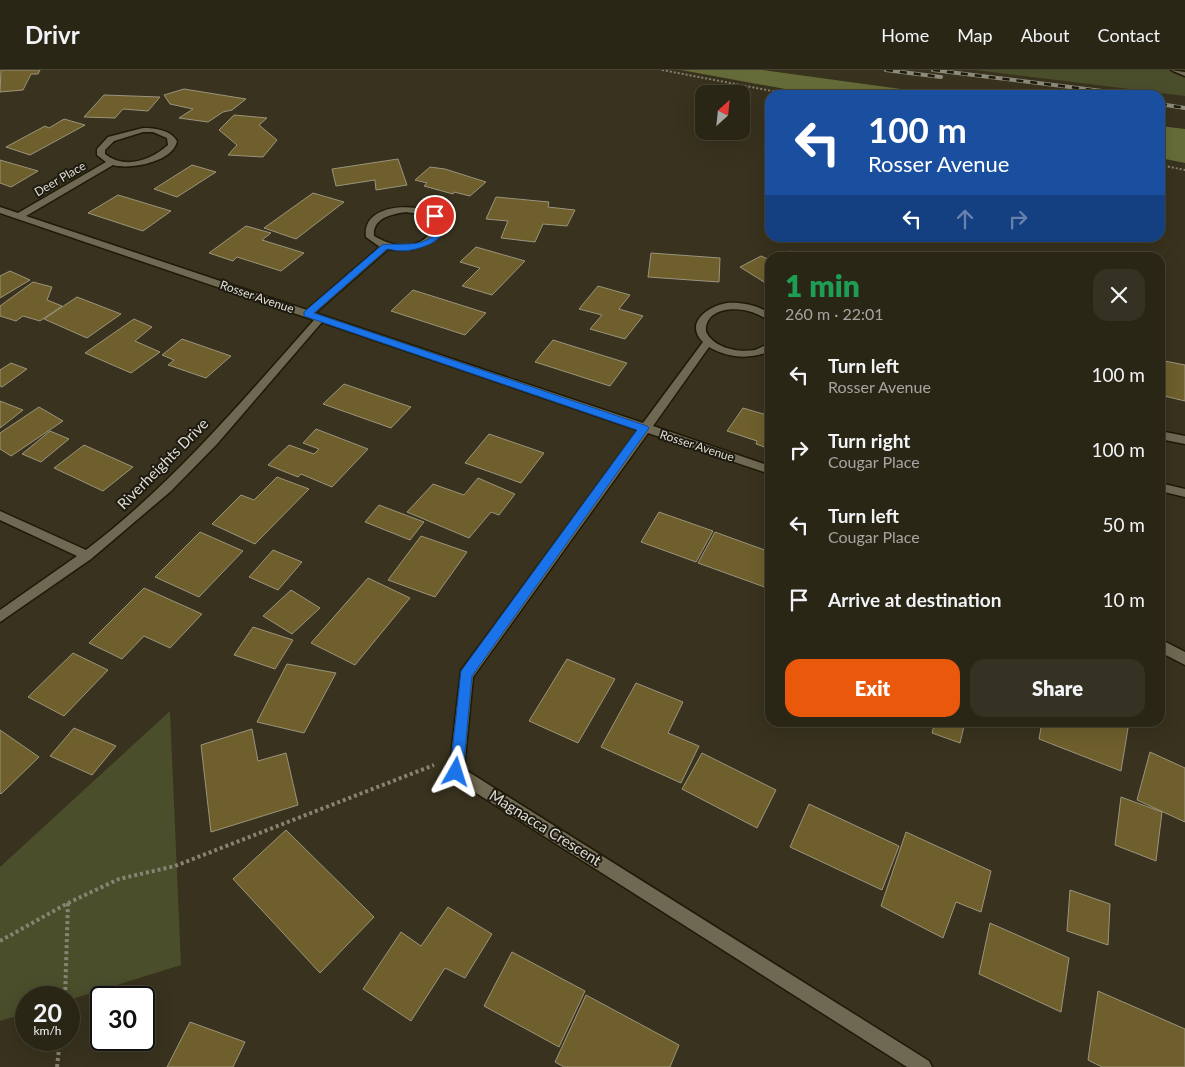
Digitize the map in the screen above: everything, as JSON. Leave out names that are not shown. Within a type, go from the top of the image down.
[{"type":"street","points":[[1175,70],[1185,74]]},
{"type":"street","name":"Deer Place","points":[[20,216],[112,162],[129,164],[147,161],[167,152],[172,146],[173,141],[170,136],[154,130],[120,135],[111,139],[101,150],[101,155],[112,162]]},
{"type":"street","points":[[308,314],[385,247],[409,248],[422,245],[439,234],[442,228],[440,221],[435,216],[417,210],[406,209],[384,214],[375,219],[368,231],[370,238],[385,247]]},
{"type":"street","name":"Rosser Avenue","points":[[0,210],[765,468]]},
{"type":"street","points":[[765,314],[742,306],[718,309],[702,320],[700,327],[702,335],[708,342],[730,353],[756,353],[765,349]]},
{"type":"street","name":"Riverheights Drive","points":[[0,617],[86,556],[144,510],[198,456],[321,318]]},
{"type":"street","name":"Magnacca Crescent","points":[[708,342],[466,674],[456,772],[923,1067]]},
{"type":"street","points":[[1165,436],[1185,440]]},
{"type":"street","points":[[1165,488],[1185,493]]},
{"type":"street","points":[[0,515],[86,556]]},
{"type":"street","points":[[1165,648],[1185,659]]},
{"type":"path","points":[[662,70],[767,90]]},
{"type":"path","points":[[1165,167],[1185,170]]},
{"type":"path","points":[[0,941],[68,903],[119,879],[175,866],[458,756]]},
{"type":"path","points":[[65,986],[68,903]]},
{"type":"path","points":[[57,1067],[59,1051]]},
{"type":"green space","points":[[681,70],[762,70],[908,90],[791,90]]},
{"type":"green space","points":[[975,70],[1185,70],[1185,96],[1165,94],[1165,90],[1137,90]]},
{"type":"green space","points":[[1165,127],[1185,129],[1185,163],[1165,159]]},
{"type":"green space","points":[[170,711],[181,965],[114,986],[90,986],[90,993],[80,997],[80,986],[15,986],[15,1016],[0,1021],[0,867]]},
{"type":"building","points":[[1,70],[40,70],[38,74],[31,74],[23,90],[0,92]]},
{"type":"building","points":[[184,89],[246,99],[232,110],[223,112],[208,122],[179,118],[193,109],[170,104],[164,95]]},
{"type":"building","points":[[104,95],[160,97],[148,111],[123,109],[115,118],[84,117]]},
{"type":"building","points":[[234,115],[267,118],[259,125],[277,140],[263,157],[228,155],[237,145],[219,130]]},
{"type":"building","points":[[64,119],[85,125],[30,155],[6,147],[45,126],[49,128]]},
{"type":"building","points":[[398,159],[407,185],[376,190],[375,180],[336,186],[332,169]]},
{"type":"building","points":[[0,160],[38,171],[11,187],[0,183]]},
{"type":"building","points":[[192,165],[216,172],[177,197],[154,189]]},
{"type":"building","points":[[430,167],[445,169],[486,182],[470,196],[454,192],[453,194],[424,186],[427,183],[415,180]]},
{"type":"building","points":[[313,193],[344,202],[296,239],[264,228]]},
{"type":"building","points":[[118,195],[171,211],[143,231],[88,213]]},
{"type":"building","points":[[496,197],[549,202],[548,207],[575,210],[567,226],[543,224],[535,242],[501,238],[508,221],[486,219]]},
{"type":"building","points":[[246,226],[271,233],[262,240],[304,253],[281,271],[237,257],[233,261],[209,253]]},
{"type":"building","points":[[476,247],[525,261],[492,295],[462,286],[480,268],[460,262]]},
{"type":"building","points":[[651,253],[720,258],[719,282],[648,277]]},
{"type":"building","points":[[761,256],[765,258],[765,282],[764,282],[740,267]]},
{"type":"building","points":[[10,271],[30,280],[0,298],[0,276]]},
{"type":"building","points":[[33,282],[52,287],[47,300],[62,306],[40,321],[23,316],[16,321],[0,316],[0,306]]},
{"type":"building","points":[[598,286],[630,295],[619,309],[643,316],[625,339],[590,329],[602,315],[579,309]]},
{"type":"building","points":[[413,290],[486,313],[465,335],[391,311]]},
{"type":"building","points":[[77,297],[121,314],[87,338],[44,319]]},
{"type":"building","points":[[134,319],[152,327],[135,341],[160,352],[131,373],[85,353]]},
{"type":"building","points":[[182,339],[231,356],[206,378],[168,365],[174,360],[162,355]]},
{"type":"building","points":[[553,340],[627,363],[610,386],[535,362]]},
{"type":"building","points":[[1165,361],[1185,365],[1185,401],[1165,396]]},
{"type":"building","points":[[11,363],[27,369],[2,387],[0,386],[0,370]]},
{"type":"building","points":[[344,384],[411,407],[391,428],[323,404]]},
{"type":"building","points":[[0,401],[23,410],[0,428]]},
{"type":"building","points":[[39,407],[63,421],[11,456],[0,449],[0,433]]},
{"type":"building","points":[[743,408],[765,415],[765,447],[756,444],[757,441],[727,431]]},
{"type":"building","points":[[316,429],[368,449],[332,487],[301,474],[298,477],[268,465],[289,445],[314,454],[319,449],[303,443]]},
{"type":"building","points":[[50,431],[69,439],[41,462],[22,454]]},
{"type":"building","points":[[489,434],[544,453],[521,483],[465,463]]},
{"type":"building","points":[[84,445],[133,467],[103,491],[54,468]]},
{"type":"building","points":[[277,477],[309,489],[255,544],[212,524],[241,495],[254,500]]},
{"type":"building","points":[[478,478],[515,494],[499,515],[491,512],[469,538],[407,512],[433,484],[464,495]]},
{"type":"building","points":[[379,505],[424,522],[410,540],[365,522]]},
{"type":"building","points":[[659,512],[713,531],[696,562],[641,542]]},
{"type":"building","points":[[200,532],[243,551],[199,597],[155,577]]},
{"type":"building","points":[[715,532],[765,550],[765,587],[698,563]]},
{"type":"building","points":[[421,536],[467,552],[435,597],[388,580]]},
{"type":"building","points":[[273,550],[302,562],[278,590],[249,577]]},
{"type":"building","points":[[368,578],[410,598],[355,665],[311,643]]},
{"type":"building","points":[[144,588],[202,614],[170,648],[144,636],[122,659],[89,643]]},
{"type":"building","points":[[291,590],[320,608],[292,634],[263,616]]},
{"type":"building","points":[[253,627],[293,640],[275,669],[234,655]]},
{"type":"building","points":[[73,653],[108,670],[64,716],[28,697]]},
{"type":"building","points":[[567,659],[615,679],[578,743],[529,721]]},
{"type":"building","points":[[287,664],[336,673],[304,733],[257,722]]},
{"type":"building","points":[[636,683],[683,702],[668,733],[699,746],[681,783],[601,747]]},
{"type":"building","points":[[934,727],[964,727],[960,743],[932,733]]},
{"type":"building","points":[[1041,727],[1128,728],[1121,771],[1039,739]]},
{"type":"building","points":[[74,728],[116,746],[92,775],[50,756]]},
{"type":"building","points":[[252,729],[258,761],[286,753],[298,805],[211,832],[201,745]]},
{"type":"building","points":[[0,730],[39,757],[1,794],[0,793]]},
{"type":"building","points":[[1150,752],[1185,768],[1185,822],[1137,800]]},
{"type":"building","points":[[702,753],[776,790],[757,828],[682,789]]},
{"type":"building","points":[[1121,797],[1162,812],[1156,861],[1115,845]]},
{"type":"building","points":[[809,804],[899,846],[882,890],[790,847]]},
{"type":"building","points":[[286,830],[374,917],[320,973],[233,879]]},
{"type":"building","points":[[906,832],[991,871],[981,912],[956,902],[943,938],[881,906]]},
{"type":"building","points":[[1070,890],[1110,904],[1108,945],[1067,931]]},
{"type":"building","points":[[448,907],[492,934],[465,978],[445,968],[411,1021],[363,989],[401,932],[421,946]]},
{"type":"building","points":[[990,923],[1069,958],[1061,1012],[979,974]]},
{"type":"building","points":[[512,952],[585,991],[559,1047],[484,1006]]},
{"type":"building","points":[[1098,991],[1185,1029],[1185,1067],[1102,1067],[1088,1060]]},
{"type":"building","points":[[586,995],[679,1045],[670,1067],[564,1067],[555,1062]]},
{"type":"building","points":[[190,1022],[245,1042],[233,1067],[167,1067]]},
{"type":"railway","points":[[886,70],[941,77]]},
{"type":"railway","points":[[933,70],[1094,90]]},
{"type":"railway","points":[[1165,105],[1185,108]]},
{"type":"route","points":[[435,216],[440,221],[442,228],[439,234],[432,240],[409,248],[396,249],[385,247],[308,314],[644,428],[466,674],[456,772]]}]
